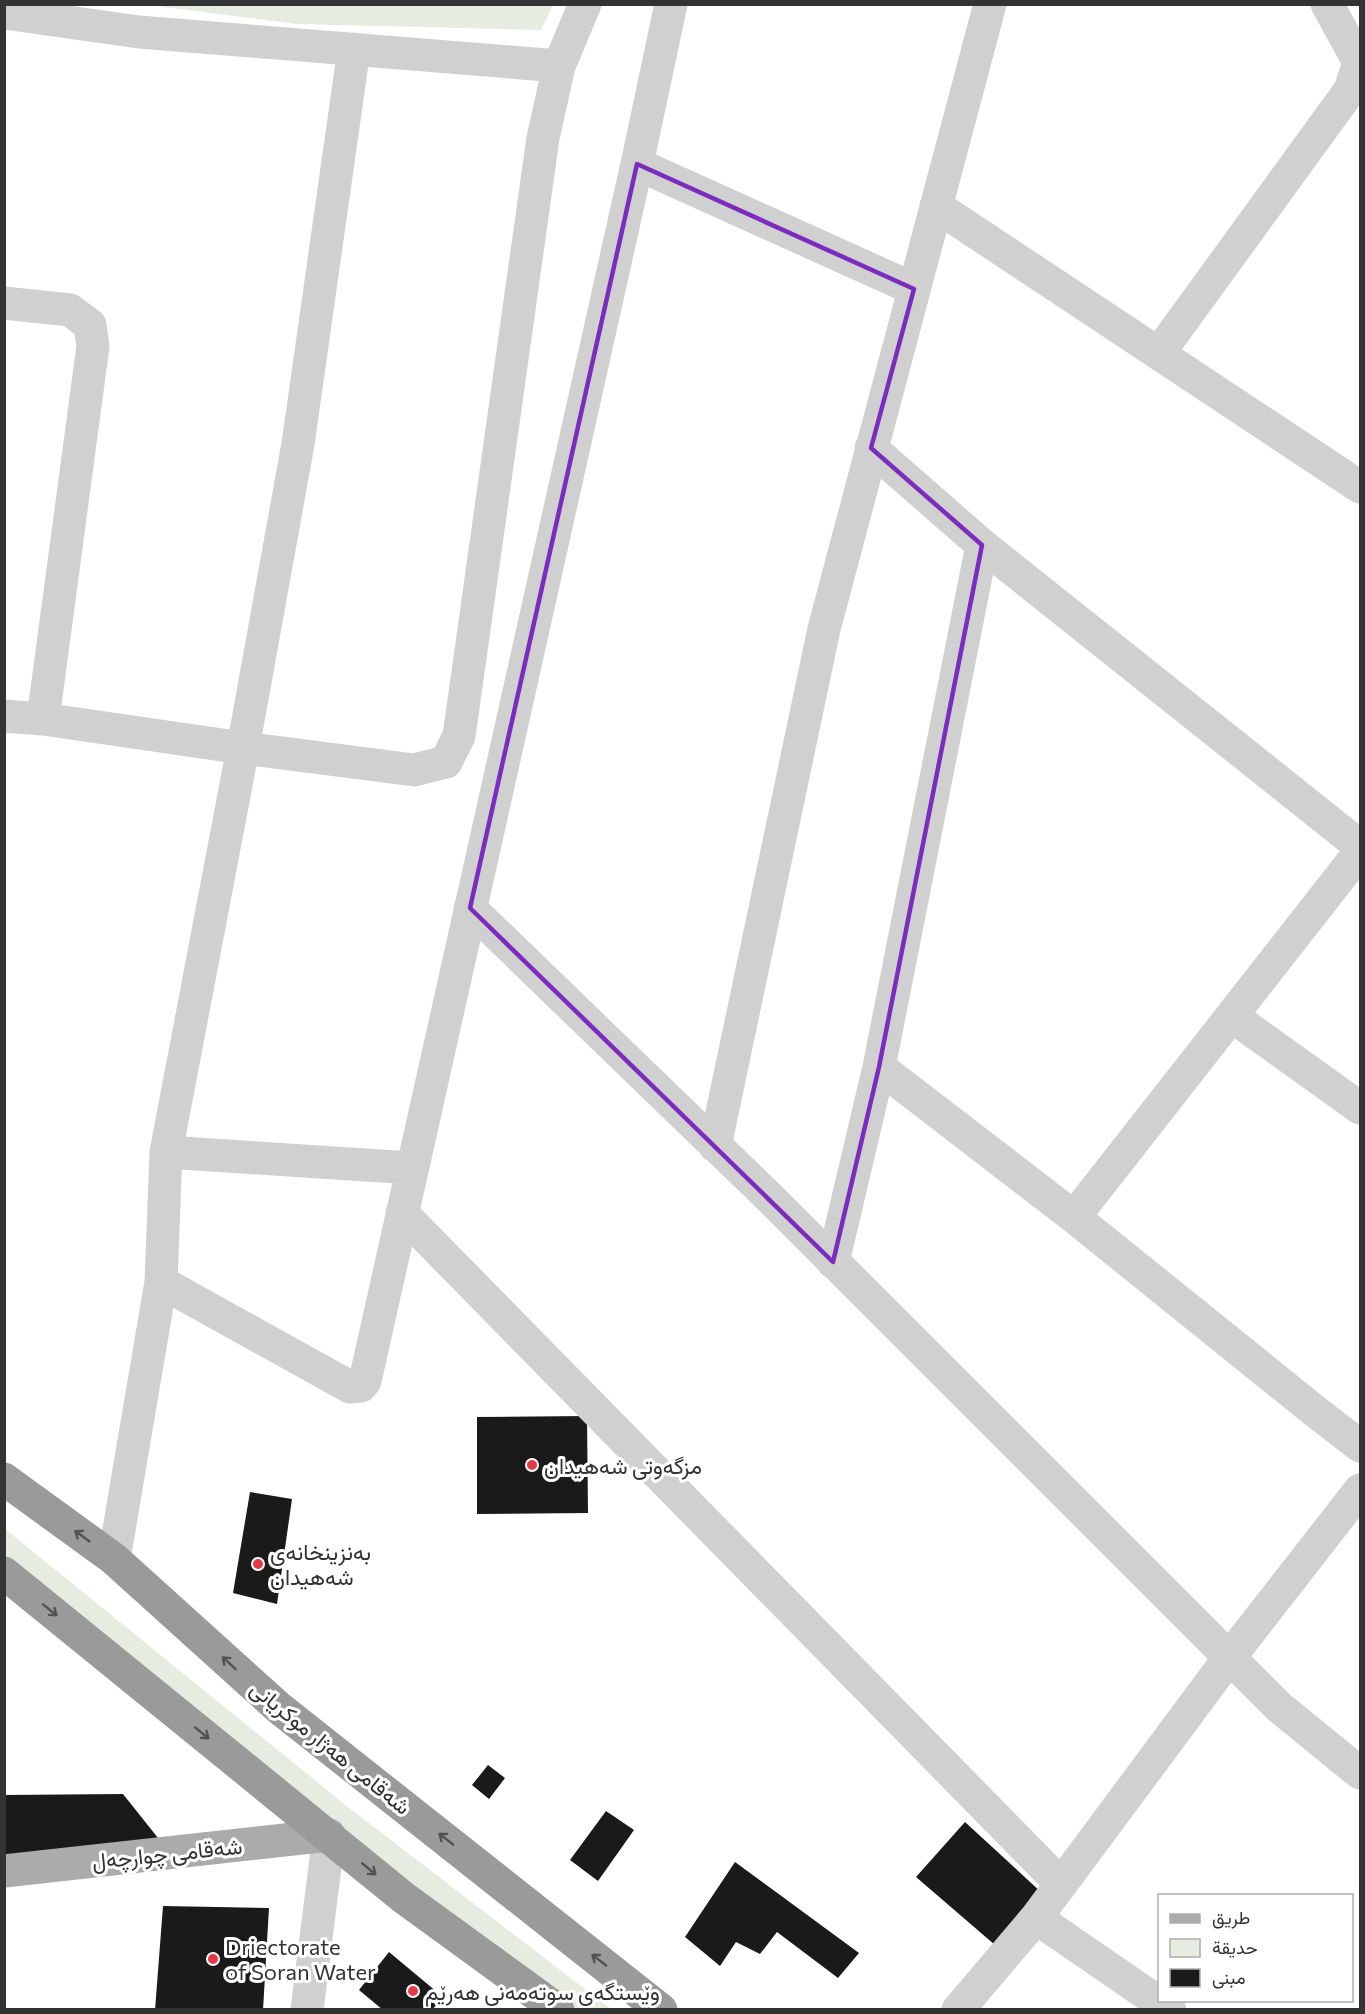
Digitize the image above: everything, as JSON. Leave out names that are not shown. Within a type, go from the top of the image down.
[{"type":"highway","name":"شەقامی ھەژار موکریانی","points":[[4,1479],[114,1559],[279,1708],[661,2010]]},
{"type":"highway","points":[[4,1573],[404,1898],[558,2010]]},
{"type":"main road","name":"شەقامی چوارچەل","points":[[4,1871],[329,1835]]},
{"type":"street","points":[[4,716],[43,719],[414,770],[446,762],[459,736],[543,138],[559,66],[585,4]]},
{"type":"street","points":[[161,1282],[350,1387],[361,1386],[367,1375],[638,164],[671,4]]},
{"type":"street","points":[[715,1146],[824,629],[990,4]]},
{"type":"street","points":[[1159,353],[1350,90],[1359,62],[1327,4]]},
{"type":"street","points":[[4,13],[140,32],[559,66]]},
{"type":"street","points":[[114,1559],[161,1282],[166,1152],[298,444],[354,50]]},
{"type":"street","points":[[638,164],[914,289]]},
{"type":"street","points":[[936,206],[1360,487]]},
{"type":"street","points":[[4,303],[70,310],[90,325],[93,346],[43,719]]},
{"type":"street","points":[[871,448],[982,545],[1360,846]]},
{"type":"street","points":[[833,1263],[879,1067],[982,545]]},
{"type":"street","points":[[1074,1217],[1233,1017],[1360,852]]},
{"type":"street","points":[[470,908],[771,1199],[1279,1707],[1360,1773]]},
{"type":"street","points":[[1233,1017],[1360,1108]]},
{"type":"street","points":[[879,1067],[1074,1217],[1360,1446]]},
{"type":"street","points":[[166,1152],[412,1168]]},
{"type":"street","points":[[402,1213],[1061,1884]]},
{"type":"street","points":[[958,2010],[1036,1918],[1229,1658],[1360,1490]]},
{"type":"street","points":[[307,2010],[329,1835]]},
{"type":"street","points":[[1036,1918],[1158,2002]]},
{"type":"highlighted area","points":[[637,164],[914,289],[871,448],[982,545],[879,1067],[833,1262],[470,908]]},
{"type":"green space","points":[[148,5],[553,5],[541,30],[297,24]]},
{"type":"green space","points":[[4,1528],[348,1807],[611,2009],[563,2009],[5,1562]]},
{"type":"building","name":"مزگەوتی شەهیدان","points":[[587,1416],[588,1513],[477,1514],[477,1417]]},
{"type":"building","points":[[250,1492],[292,1499],[277,1604],[233,1593]]},
{"type":"building","points":[[488,1765],[505,1778],[489,1799],[472,1785]]},
{"type":"building","points":[[123,1794],[166,1848],[4,1867],[4,1795]]},
{"type":"building","points":[[606,1811],[634,1830],[598,1881],[570,1860]]},
{"type":"building","points":[[965,1822],[1042,1893],[995,1945],[916,1877]]},
{"type":"building","points":[[735,1862],[859,1953],[838,1978],[777,1932],[760,1954],[736,1942],[720,1966],[685,1937]]},
{"type":"building","name":"Driectorate of Soran Water","points":[[163,1906],[269,1908],[263,2010],[155,2010]]},
{"type":"building","points":[[389,1952],[443,1997],[432,2010],[383,2010],[359,1990]]},
{"type":"place","name":"مزگەوتی شەهیدان","points":[[532,1465]]},
{"type":"place","name":"بەنزینخانەی شەهیدان","points":[[258,1564]]},
{"type":"place","name":"Driectorate of Soran Water","points":[[213,1959]]},
{"type":"place","name":"وێستگەی سوتەمەنی هەرێم","points":[[413,1991]]}]
